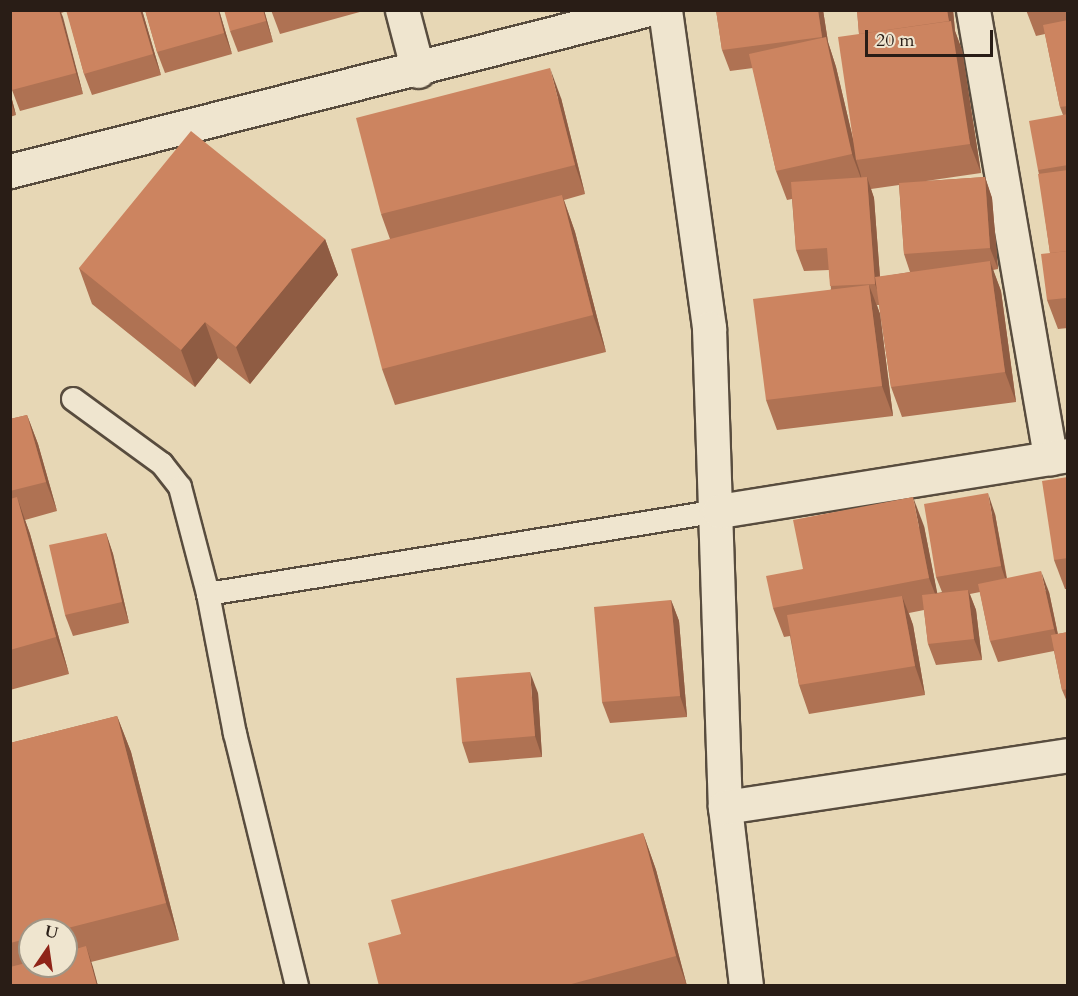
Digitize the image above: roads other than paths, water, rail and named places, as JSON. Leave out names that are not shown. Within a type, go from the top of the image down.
[{"type":"street","points":[[402,10],[418,71]]},
{"type":"street","points":[[10,171],[418,71],[645,10]]},
{"type":"street","points":[[665,10],[710,328],[719,511],[725,807],[746,986]]},
{"type":"street","points":[[719,511],[1059,457],[973,10]]},
{"type":"street","points":[[725,807],[1068,755]]},
{"type":"lane","points":[[73,399],[162,464],[180,487],[208,594],[235,734],[297,986]]},
{"type":"lane","points":[[208,594],[719,511]]}]
